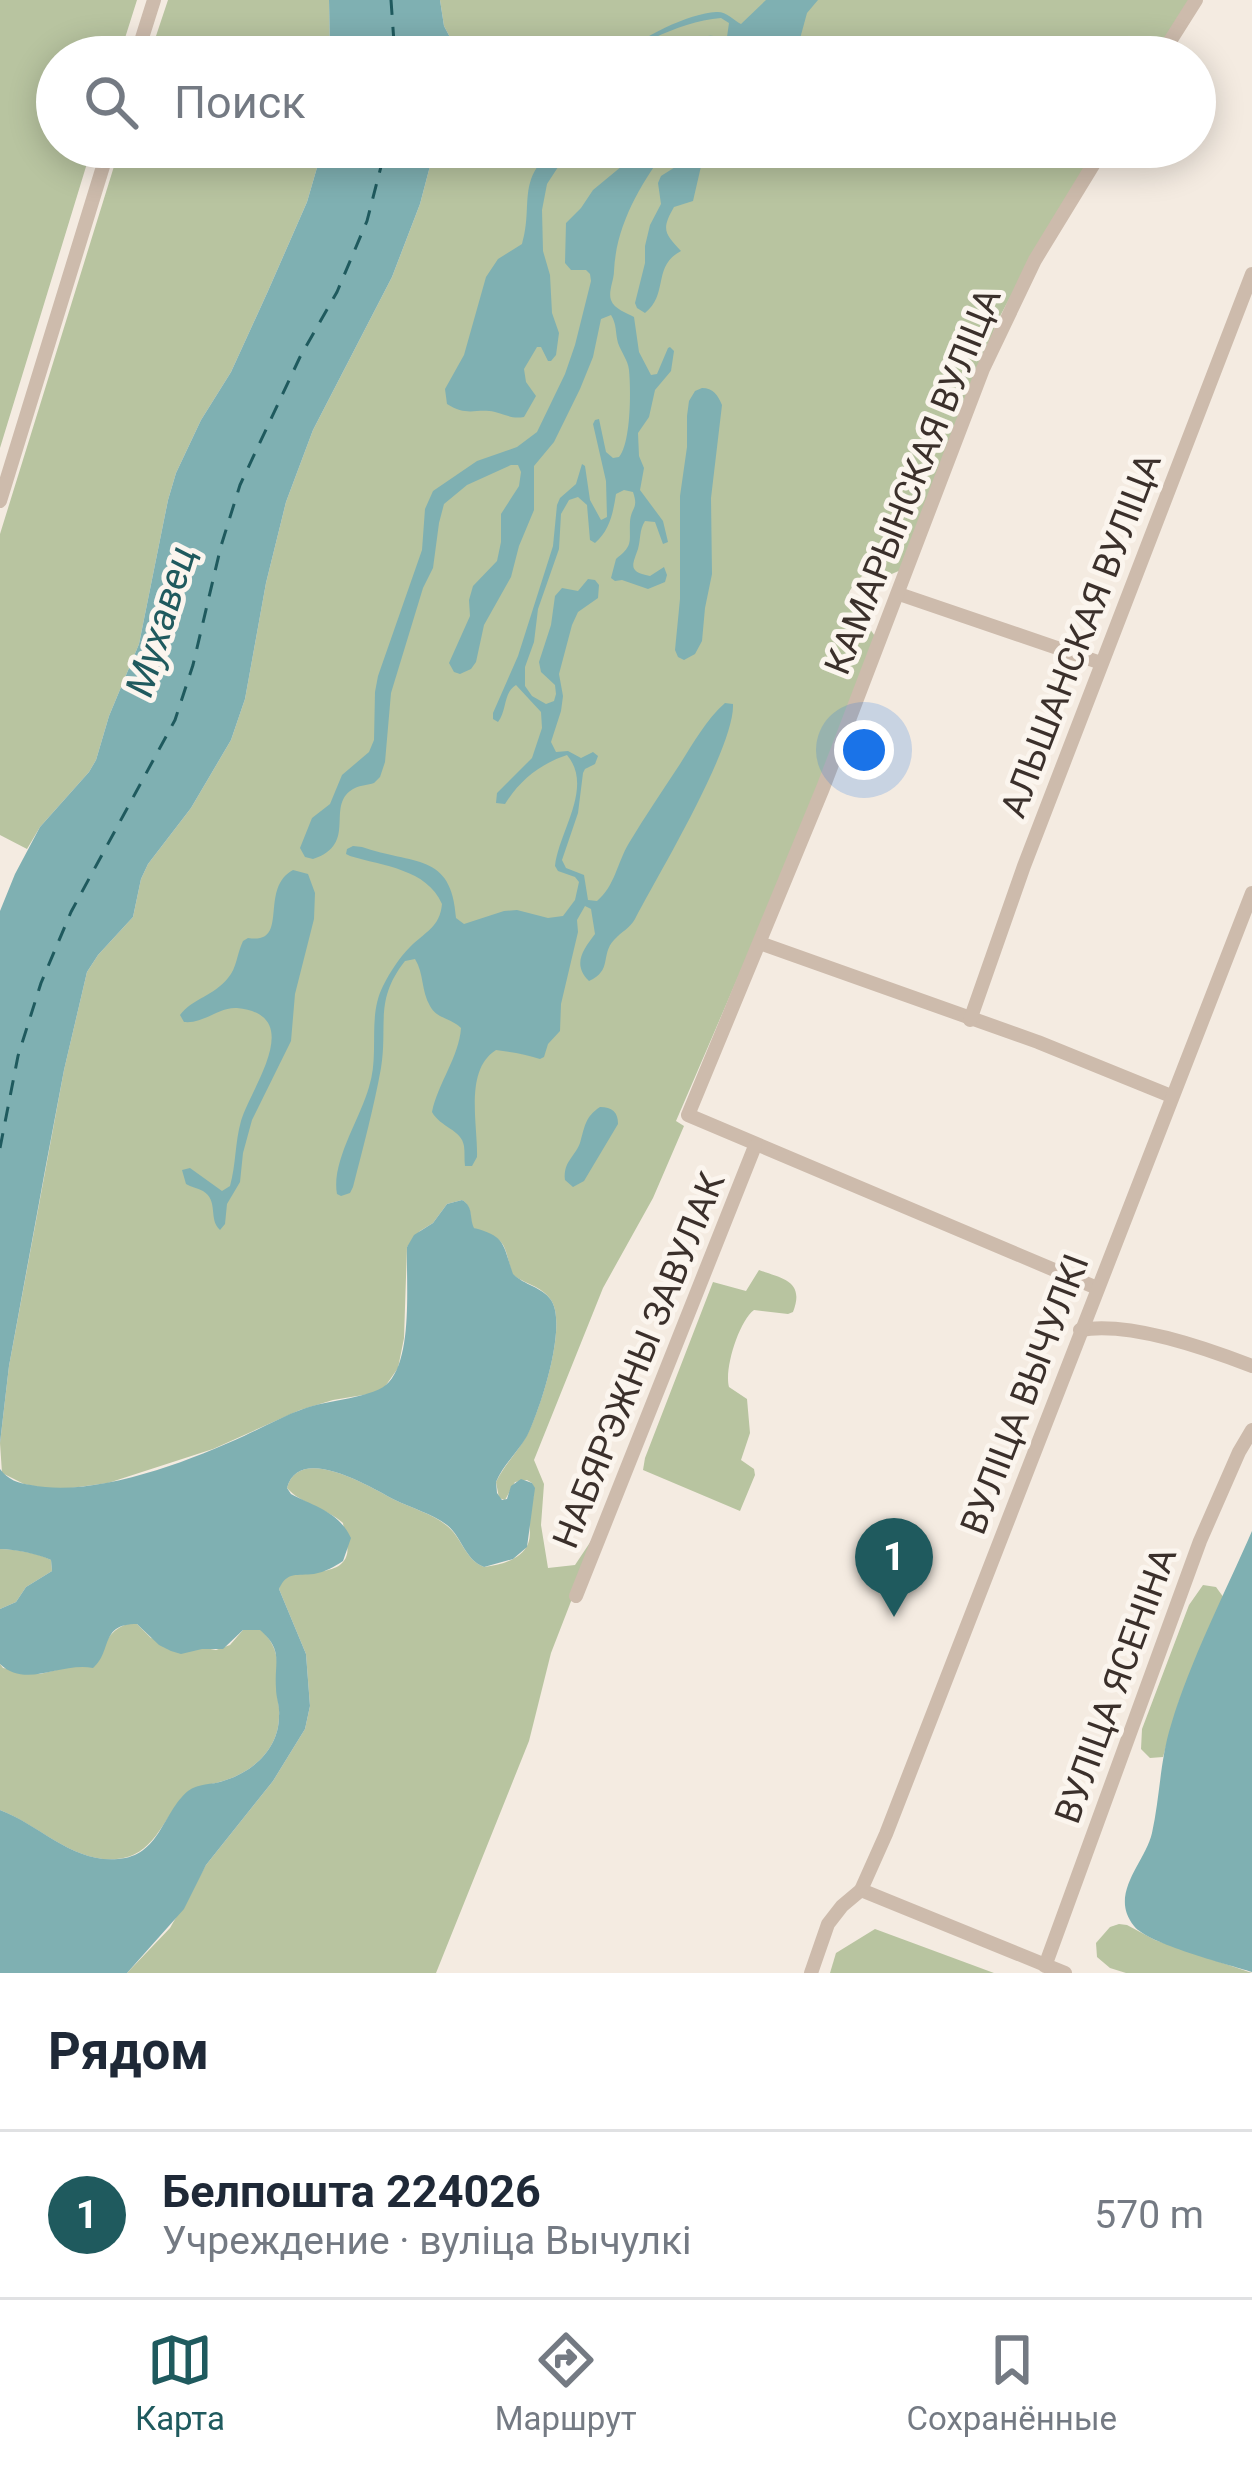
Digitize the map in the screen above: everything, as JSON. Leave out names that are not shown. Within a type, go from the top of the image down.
[{"type":"street","points":[[143,36],[154,0]]},
{"type":"street","points":[[1173,36],[1196,0]]},
{"type":"street","points":[[0,501],[103,168]]},
{"type":"street","name":"КАМАРЫНСКАЯ ВУЛІЦА","points":[[755,1146],[688,1115],[899,594],[1000,330],[1035,260],[1091,168]]},
{"type":"street","name":"АЛЬШАНСКАЯ ВУЛІЦА","points":[[970,1020],[1024,866],[1252,274]]},
{"type":"street","points":[[899,594],[1101,663]]},
{"type":"street","name":"ВУЛІЦА ВЫЧУЛКІ","points":[[811,1973],[828,1924],[862,1890],[1252,893]]},
{"type":"street","points":[[760,943],[1038,1042],[1171,1096]]},
{"type":"street","points":[[755,1146],[1097,1288]]},
{"type":"street","name":"НАБЯРЭЖНЫ ЗАВУЛАК","points":[[576,1596],[755,1146]]},
{"type":"street","points":[[1080,1330],[1136,1331],[1252,1366]]},
{"type":"street","name":"ВУЛІЦА ЯСЕНІНА","points":[[1045,1966],[1192,1562],[1252,1430]]},
{"type":"street","points":[[862,1890],[1065,1973]]},
{"type":"green space","points":[[0,0],[137,0],[126,36],[36,36],[36,168],[86,168],[0,448]]},
{"type":"green space","points":[[168,0],[329,0],[330,36],[156,36]]},
{"type":"green space","points":[[440,0],[1189,0],[1166,36],[449,36]]},
{"type":"green space","points":[[113,168],[317,168],[307,202],[231,372],[176,473],[139,644],[96,760],[27,849],[0,835],[0,534]]},
{"type":"green space","points":[[429,168],[1084,168],[998,320],[901,570],[887,576],[863,575],[848,596],[851,611],[876,638],[782,875],[676,1121],[684,1126],[653,1198],[603,1288],[534,1460],[544,1484],[541,1525],[548,1568],[575,1565],[599,1529],[551,1653],[529,1741],[436,1973],[127,1973],[170,1928],[206,1865],[273,1781],[305,1729],[310,1706],[306,1654],[279,1589],[289,1576],[336,1567],[343,1562],[347,1547],[343,1523],[287,1488],[294,1475],[305,1469],[336,1472],[428,1514],[452,1530],[472,1559],[484,1567],[515,1558],[529,1540],[532,1483],[515,1482],[505,1500],[499,1498],[496,1482],[539,1407],[554,1347],[555,1312],[547,1295],[512,1274],[502,1243],[473,1228],[462,1200],[447,1204],[407,1247],[404,1338],[398,1368],[384,1388],[300,1410],[213,1449],[108,1483],[43,1488],[2,1473],[0,1443],[9,1366],[87,972],[133,917],[148,864],[191,808],[231,740],[245,699],[286,502],[313,430],[392,277]]},
{"type":"green space","points":[[759,1270],[790,1283],[796,1302],[788,1314],[754,1310],[738,1334],[731,1358],[729,1387],[747,1399],[750,1433],[741,1460],[755,1475],[740,1511],[643,1470],[713,1282],[746,1291]]},
{"type":"green space","points":[[0,1549],[51,1560],[52,1571],[26,1587],[16,1602],[0,1609]]},
{"type":"green space","points":[[1203,1585],[1216,1587],[1224,1598],[1179,1701],[1163,1757],[1150,1758],[1141,1749],[1142,1729],[1189,1605]]},
{"type":"green space","points":[[128,1624],[137,1624],[151,1638],[216,1650],[230,1645],[243,1630],[261,1630],[276,1657],[278,1728],[269,1749],[254,1765],[187,1794],[140,1851],[101,1859],[71,1849],[0,1810],[0,1664],[40,1674],[72,1666],[93,1667],[110,1636]]},
{"type":"green space","points":[[1119,1924],[1252,1973],[1126,1973],[1110,1968],[1097,1957],[1096,1943]]},
{"type":"green space","points":[[875,1929],[994,1973],[830,1973],[836,1953]]},
{"type":"water","points":[[329,0],[440,0],[449,36],[330,36]]},
{"type":"water","points":[[766,0],[818,0],[807,13],[801,36],[727,36],[729,23],[721,18],[649,36],[705,13],[720,12],[741,24]]},
{"type":"water","name":"Мухавец","points":[[317,168],[429,168],[392,277],[313,430],[286,502],[245,699],[231,740],[191,808],[148,864],[133,917],[87,972],[46,1165],[9,1366],[0,1443],[0,911],[40,827],[96,760],[139,644],[176,473],[231,372],[307,202]]},
{"type":"water","points":[[557,168],[547,184],[542,210],[543,251],[559,333],[556,355],[548,361],[537,347],[524,369],[536,396],[524,417],[454,408],[447,404],[445,389],[464,355],[486,277],[498,259],[522,244],[535,170]]},
{"type":"water","points":[[620,168],[654,168],[625,221],[610,297],[615,306],[634,317],[639,352],[651,375],[657,374],[668,348],[674,351],[671,371],[655,390],[649,417],[638,433],[644,468],[640,490],[663,521],[668,542],[663,544],[655,522],[645,521],[633,564],[635,570],[650,576],[664,567],[665,582],[648,589],[611,578],[616,559],[629,543],[633,492],[616,494],[607,527],[595,543],[590,540],[587,505],[578,497],[569,500],[561,514],[559,549],[525,667],[525,686],[532,696],[546,704],[554,701],[555,685],[541,672],[539,662],[555,596],[562,588],[578,591],[588,579],[595,580],[598,598],[578,612],[572,625],[559,674],[561,711],[551,742],[556,752],[568,751],[581,758],[593,752],[598,756],[583,773],[578,813],[562,860],[566,868],[584,875],[588,900],[597,901],[608,888],[641,823],[725,703],[733,704],[730,724],[677,843],[635,919],[610,946],[601,972],[589,981],[580,963],[595,934],[591,909],[585,906],[577,920],[560,1031],[544,1057],[496,1050],[486,1059],[476,1084],[477,1157],[472,1166],[465,1166],[459,1136],[432,1112],[461,1028],[433,1010],[415,959],[405,961],[386,1001],[381,1068],[353,1187],[341,1196],[337,1194],[338,1168],[372,1074],[378,998],[398,960],[435,924],[442,904],[415,876],[350,856],[347,849],[362,847],[438,871],[453,897],[456,918],[464,924],[504,911],[563,916],[575,900],[579,882],[555,866],[576,795],[574,768],[567,755],[557,759],[532,774],[505,804],[496,803],[497,793],[532,758],[542,728],[541,712],[516,685],[498,722],[493,713],[518,656],[553,546],[557,505],[576,484],[582,464],[590,500],[601,520],[607,517],[606,481],[593,424],[599,419],[606,452],[619,457],[630,403],[628,366],[611,315],[601,319],[580,389],[554,442],[534,466],[534,510],[511,577],[484,625],[476,662],[460,674],[449,663],[470,616],[473,586],[497,561],[501,514],[519,486],[518,465],[467,485],[444,504],[433,568],[391,693],[380,777],[346,795],[339,834],[327,852],[313,859],[305,857],[300,848],[312,818],[330,804],[342,775],[369,752],[374,740],[378,676],[422,550],[425,509],[433,491],[477,461],[517,447],[537,432],[565,374],[591,281],[586,270],[571,270],[565,263],[566,223],[593,190]]},
{"type":"water","points":[[674,168],[701,168],[693,201],[674,207],[667,222],[669,236],[681,251],[667,264],[657,297],[645,313],[635,303],[650,225],[661,204],[661,176]]},
{"type":"water","points":[[702,388],[715,393],[722,405],[711,498],[712,574],[702,641],[695,654],[684,660],[675,650],[680,496],[689,401]]},
{"type":"water","points":[[293,870],[308,874],[315,893],[291,1041],[252,1120],[240,1182],[220,1230],[208,1195],[186,1184],[182,1170],[190,1168],[222,1191],[230,1186],[241,1121],[272,1038],[269,1024],[258,1013],[237,1008],[191,1022],[184,1022],[180,1015],[228,978],[243,941],[268,933],[277,890]]},
{"type":"water","points":[[600,1107],[614,1111],[618,1124],[584,1181],[573,1187],[565,1180],[566,1169],[588,1118]]},
{"type":"water","points":[[462,1200],[470,1209],[474,1228],[498,1238],[513,1274],[547,1296],[555,1312],[554,1347],[539,1407],[527,1436],[496,1482],[502,1500],[521,1479],[535,1488],[527,1547],[513,1559],[484,1567],[472,1559],[447,1525],[428,1514],[336,1472],[305,1469],[294,1475],[287,1488],[291,1494],[333,1516],[351,1538],[343,1561],[318,1573],[289,1577],[279,1589],[306,1654],[310,1706],[305,1729],[273,1781],[206,1865],[184,1909],[127,1973],[0,1973],[0,1810],[86,1855],[101,1859],[132,1856],[152,1842],[188,1791],[234,1777],[254,1765],[274,1739],[279,1712],[275,1651],[260,1630],[243,1630],[223,1649],[181,1654],[159,1645],[137,1624],[125,1625],[112,1633],[93,1668],[32,1675],[0,1664],[0,1609],[16,1602],[26,1587],[52,1571],[51,1560],[0,1549],[0,1469],[14,1480],[56,1488],[111,1482],[196,1456],[303,1409],[382,1387],[397,1370],[402,1355],[407,1247],[447,1204]]},
{"type":"water","points":[[1252,1531],[1252,1972],[1142,1933],[1127,1914],[1125,1902],[1152,1833],[1179,1701]]},
{"type":"ferry route","points":[[391,0],[394,36]]},
{"type":"ferry route","points":[[0,1148],[18,1056],[41,983],[71,912],[175,720],[240,485],[300,357],[337,292],[367,221],[381,168]]},
{"type":"place","name":"Белпошта 224026","points":[[894,1617]]}]
